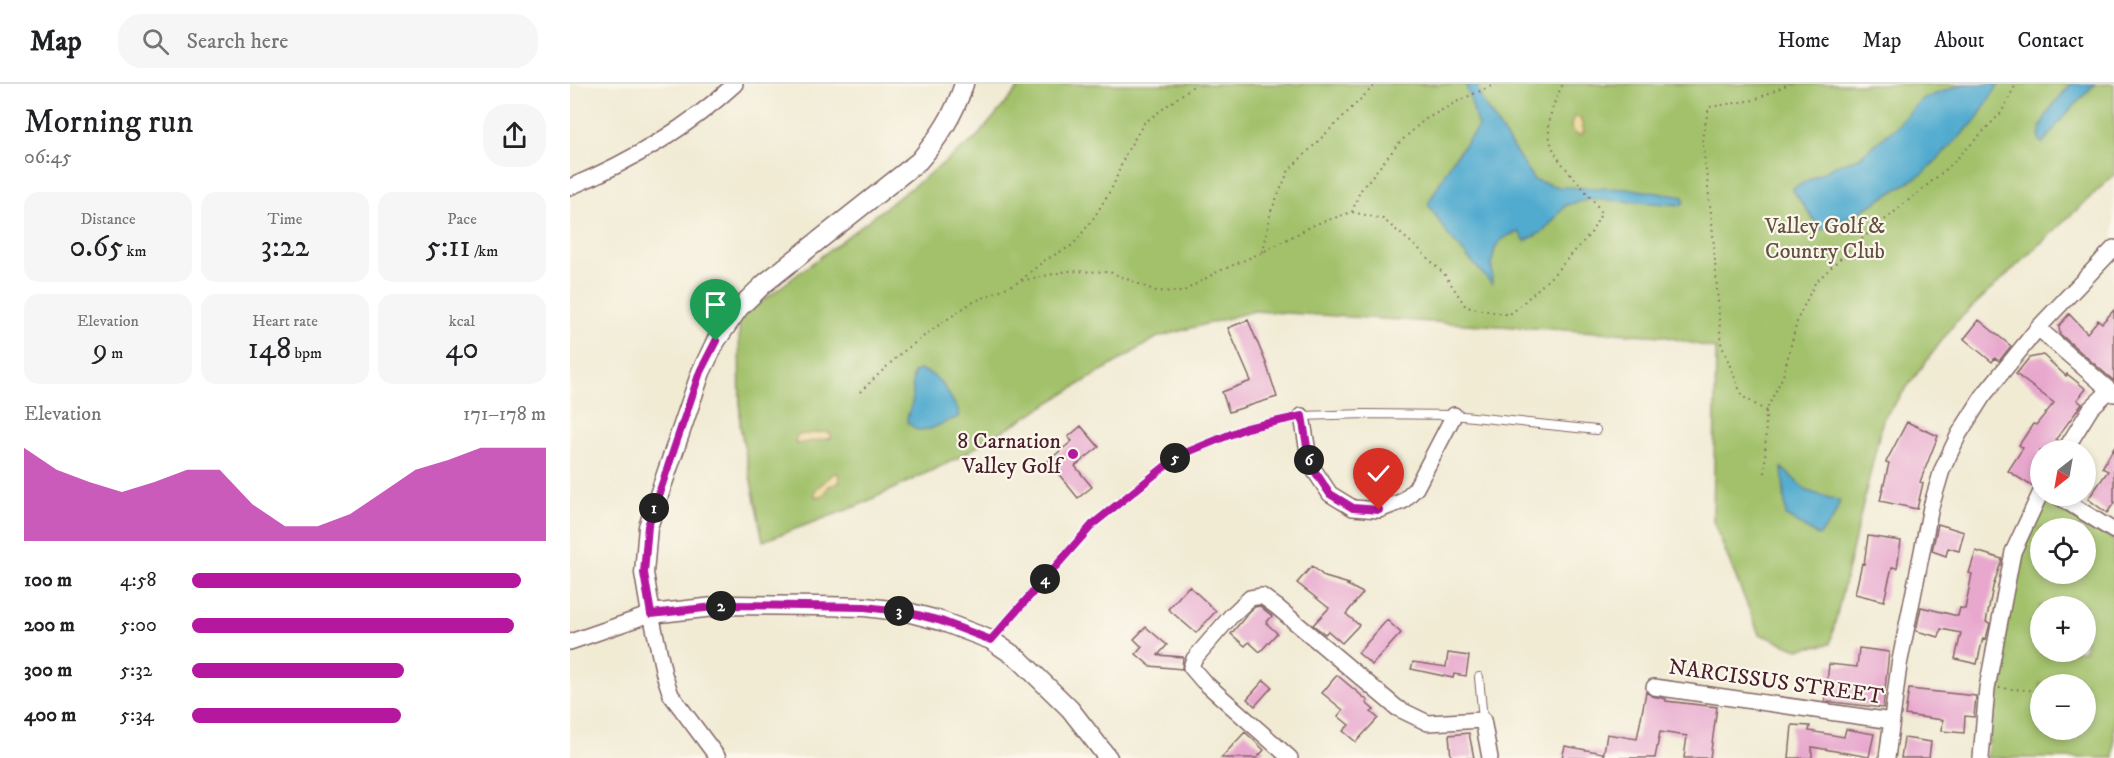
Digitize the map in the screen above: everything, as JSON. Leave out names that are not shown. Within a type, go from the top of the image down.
[{"type":"street","points":[[570,187],[666,138],[735,84]]},
{"type":"street","points":[[718,758],[671,694],[664,674],[644,573],[648,526],[700,372],[716,341],[739,308],[765,283],[920,161],[940,136],[958,103],[964,84]]},
{"type":"street","points":[[1887,758],[1899,666],[1911,603],[1931,507],[1942,470],[1959,434],[1983,396],[2038,328],[2112,256]]},
{"type":"street","points":[[2038,328],[2111,392],[2091,408],[2071,440]]},
{"type":"street","points":[[1302,416],[1310,464],[1330,494],[1353,508],[1379,510],[1402,501],[1416,488],[1454,415]]},
{"type":"street","points":[[1981,758],[1987,688],[2013,552],[2034,506]]},
{"type":"street","points":[[2074,506],[2114,531]]},
{"type":"street","points":[[1290,758],[1203,681],[1191,667],[1194,660],[1231,616],[1250,598],[1262,596],[1277,607],[1397,708],[1412,717],[1428,723],[1483,720],[1490,758]]},
{"type":"street","points":[[570,642],[651,614],[732,605],[865,607],[907,612],[941,621],[991,640],[1019,659],[1070,709],[1108,758]]},
{"type":"street","name":"NARCISSUS STREET","points":[[1654,687],[1892,721]]},
{"type":"lane","points":[[991,640],[1093,524],[1178,456],[1246,428],[1302,416],[1365,414],[1454,415],[1596,430]]},
{"type":"lane","points":[[1479,677],[1483,720]]},
{"type":"path","points":[[1020,281],[1045,260],[1073,245],[1095,216],[1113,186],[1126,153],[1144,123],[1196,84]]},
{"type":"path","points":[[1263,252],[1271,212],[1289,170],[1376,84]]},
{"type":"path","points":[[1352,212],[1360,191],[1399,143],[1424,120],[1496,84]]},
{"type":"path","points":[[860,392],[900,354],[939,325],[971,303],[1020,281],[1067,271],[1110,272],[1156,291],[1182,292],[1215,273],[1263,252],[1316,224],[1352,212],[1383,219],[1445,275],[1466,307],[1504,314],[1512,313],[1553,275],[1591,233],[1601,214],[1579,183],[1561,164],[1551,147],[1548,125],[1551,109],[1563,84]]},
{"type":"path","points":[[1766,411],[1742,396],[1720,343],[1712,221],[1702,138],[1709,107],[1754,100],[1789,84]]},
{"type":"path","points":[[1766,473],[1766,411],[1783,376],[1798,318],[1815,283],[1853,246],[1949,167],[2001,113],[2016,84]]},
{"type":"path","points":[[1987,688],[2030,690]]},
{"type":"green space","name":"Valley Golf & Country Club","points":[[1022,84],[2114,84],[2114,175],[1955,323],[1883,419],[1830,644],[1798,649],[1759,634],[1713,521],[1716,349],[1663,336],[1254,311],[1158,337],[958,458],[857,506],[763,541],[740,426],[739,319],[975,139]]},
{"type":"green space","points":[[2042,506],[2058,506],[2078,518],[2036,518]]},
{"type":"green space","points":[[2096,529],[2114,540],[2114,758],[1987,758],[1993,693],[2021,554],[2030,533],[2030,584],[2096,584]]},
{"type":"sand","points":[[1574,117],[1581,120],[1584,132],[1581,135],[1572,129],[1571,123]]},
{"type":"sand","points":[[830,433],[832,438],[797,444],[795,441],[798,435]]},
{"type":"sand","points":[[834,473],[838,473],[840,481],[829,486],[824,495],[815,497],[815,490]]},
{"type":"water","points":[[1466,84],[1476,84],[1482,101],[1534,180],[1559,187],[1632,189],[1683,197],[1682,205],[1591,199],[1566,205],[1544,231],[1525,241],[1519,232],[1502,239],[1494,251],[1492,284],[1448,235],[1428,204],[1452,161],[1478,127]]},
{"type":"water","points":[[1964,84],[1999,84],[1976,120],[1924,173],[1858,213],[1821,230],[1792,189],[1839,164],[1857,159],[1894,129],[1922,99]]},
{"type":"water","points":[[2071,84],[2095,84],[2065,115],[2043,143],[2040,142],[2039,134],[2044,119]]},
{"type":"water","points":[[920,370],[934,376],[944,386],[959,412],[958,417],[930,429],[917,430],[907,422],[913,399],[914,372]]},
{"type":"water","points":[[1782,468],[1807,491],[1840,501],[1833,519],[1819,536],[1786,516]]},
{"type":"building","points":[[2114,310],[2114,381],[2060,334],[2059,326],[2069,314],[2087,333],[2098,320],[2102,323]]},
{"type":"building","points":[[1248,320],[1277,397],[1229,412],[1222,392],[1251,381],[1228,328]]},
{"type":"building","points":[[1979,320],[2011,346],[1999,361],[1995,358],[1992,362],[1964,339]]},
{"type":"building","points":[[2043,355],[2066,376],[2067,374],[2086,389],[2077,400],[2082,404],[2056,439],[2058,440],[2030,440],[2030,485],[2008,471],[2023,448],[2019,445],[2033,424],[2036,425],[2054,403],[2016,374],[2029,358]]},
{"type":"building","points":[[1907,422],[1938,436],[1920,482],[1923,483],[1917,509],[1880,501],[1889,463],[1886,462]]},
{"type":"building","name":"8 Carnation Valley Golf","points":[[1081,426],[1099,447],[1075,466],[1092,487],[1078,498],[1048,461],[1072,441],[1068,437]]},
{"type":"building","points":[[2114,448],[2114,503],[2107,513],[2096,505],[2096,488],[2108,471],[2102,468]]},
{"type":"building","points":[[1938,524],[1964,532],[1959,551],[1948,548],[1946,556],[1932,551]]},
{"type":"building","points":[[1868,536],[1901,541],[1897,568],[1892,567],[1884,601],[1855,594],[1862,563],[1864,564]]},
{"type":"building","points":[[1976,551],[2002,559],[1993,587],[1986,622],[1990,623],[1986,639],[1983,638],[1977,664],[1955,659],[1961,633],[1941,629],[1939,637],[1916,631],[1921,607],[1958,616],[1960,608],[1965,609],[1972,574],[1969,573]]},
{"type":"building","points":[[1312,566],[1325,577],[1349,584],[1347,585],[1363,593],[1346,614],[1359,625],[1342,643],[1328,631],[1325,634],[1313,625],[1329,608],[1297,583]]},
{"type":"building","points":[[1189,586],[1216,611],[1196,633],[1168,609]]},
{"type":"building","points":[[1260,606],[1272,616],[1266,623],[1277,633],[1260,652],[1249,642],[1245,646],[1231,634],[1250,611]]},
{"type":"building","points":[[1387,620],[1401,633],[1372,665],[1358,653]]},
{"type":"building","points":[[1146,627],[1167,645],[1158,655],[1183,657],[1182,669],[1150,666],[1136,654],[1142,647],[1134,639]]},
{"type":"building","points":[[1859,648],[1889,652],[1883,708],[1825,701],[1829,664],[1857,667]]},
{"type":"building","points":[[1448,653],[1469,656],[1466,676],[1454,674],[1453,678],[1411,669],[1413,662],[1446,667]]},
{"type":"building","points":[[1337,675],[1368,701],[1366,703],[1374,710],[1371,712],[1378,718],[1356,742],[1343,731],[1349,725],[1338,716],[1343,710],[1322,693]]},
{"type":"building","points":[[1264,680],[1272,687],[1255,706],[1247,699]]},
{"type":"building","points":[[1909,689],[1976,696],[1974,717],[1965,716],[1964,733],[1942,731],[1943,720],[1905,715]]},
{"type":"building","points":[[1646,692],[1666,699],[1666,701],[1717,707],[1710,758],[1684,758],[1687,736],[1660,732],[1655,758],[1603,758],[1607,734],[1637,739]]},
{"type":"building","points":[[1792,725],[1810,726],[1809,731],[1844,737],[1846,729],[1874,734],[1869,757],[1812,747],[1812,758],[1789,758]]},
{"type":"building","points":[[1245,732],[1264,750],[1257,758],[1221,758]]},
{"type":"building","points":[[1469,733],[1474,758],[1451,758],[1449,735]]},
{"type":"building","points":[[1904,738],[1931,742],[1929,758],[1901,758]]},
{"type":"building","points":[[1565,746],[1603,753],[1603,758],[1562,758]]},
{"type":"place","name":"8 Carnation Valley Golf","points":[[1073,454]]},
{"type":"route","points":[[716,341],[700,372],[648,526],[644,573],[651,614],[732,605],[865,607],[907,612],[966,629],[991,640],[1093,524],[1178,456],[1246,428],[1302,416],[1310,464],[1330,494],[1353,508],[1379,510]]}]
